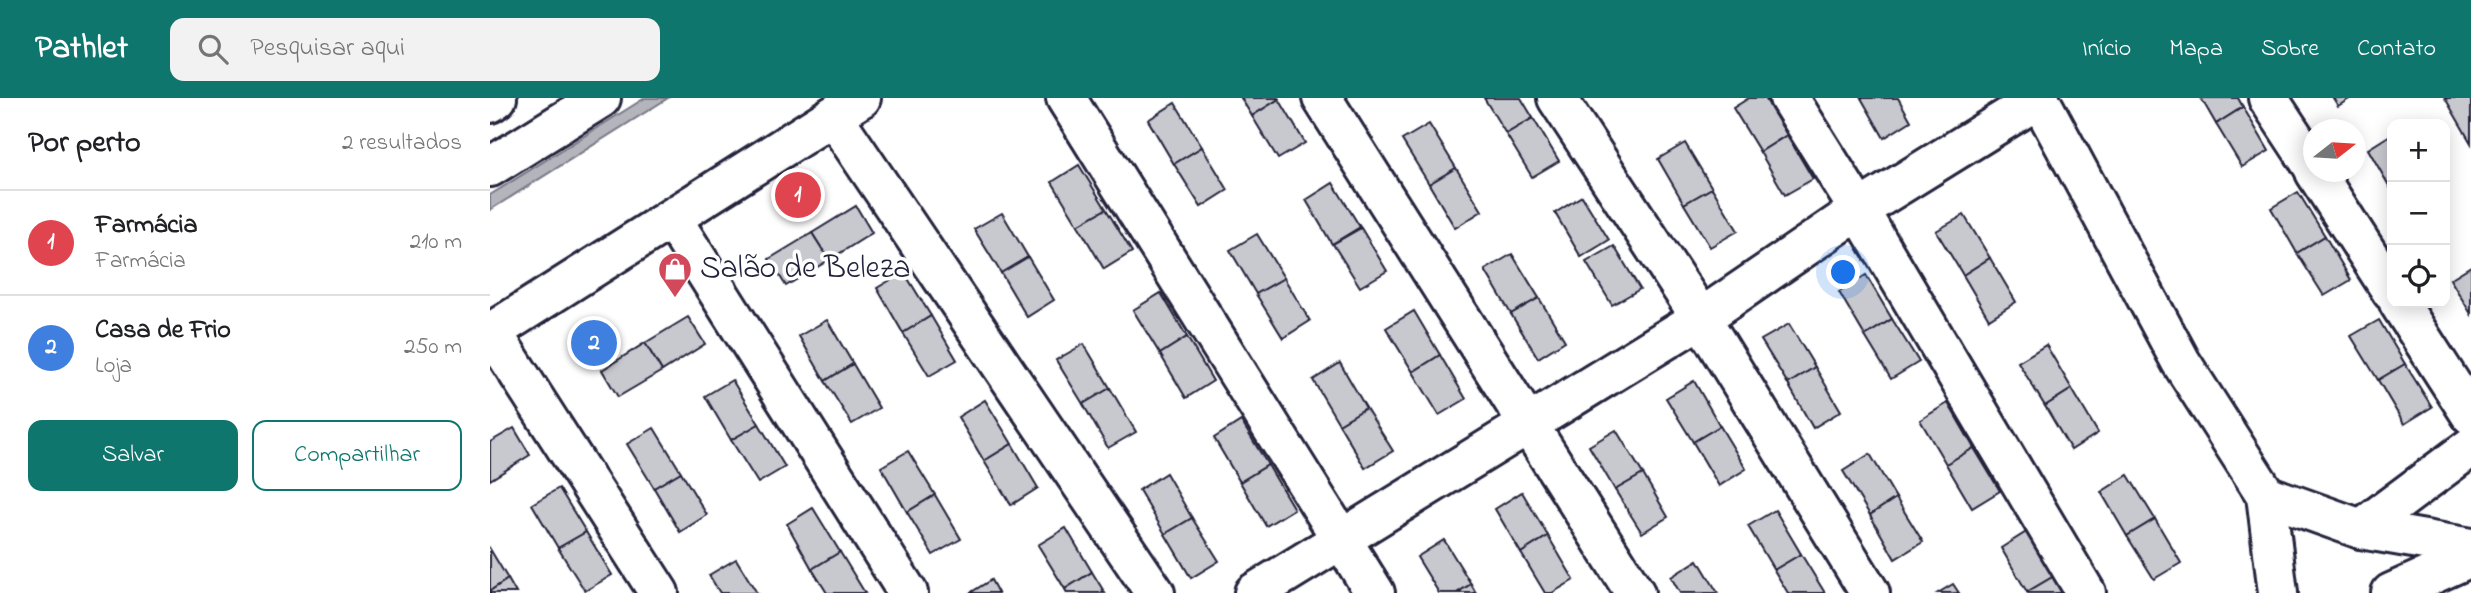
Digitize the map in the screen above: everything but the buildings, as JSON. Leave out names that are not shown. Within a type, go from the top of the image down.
[{"type":"street","points":[[490,103],[497,98]]},
{"type":"street","points":[[490,167],[601,98]]},
{"type":"street","points":[[1066,98],[1375,593]]},
{"type":"street","points":[[1322,98],[1636,593]]},
{"type":"street","points":[[1557,98],[1701,318],[1870,593]]},
{"type":"street","points":[[1789,98],[1860,210],[2086,593]]},
{"type":"street","points":[[1254,593],[1701,318],[1860,210],[2039,98],[2181,362],[2266,495],[2278,593]]},
{"type":"street","points":[[2269,98],[2303,152]]},
{"type":"street","points":[[659,593],[491,333],[847,107],[1155,593]]},
{"type":"street","points":[[2322,182],[2387,284]]},
{"type":"street","points":[[672,219],[908,593]]},
{"type":"street","points":[[2402,308],[2471,415]]},
{"type":"street","points":[[2361,529],[2471,447]]},
{"type":"street","points":[[2266,495],[2361,529],[2471,548]]},
{"type":"street","points":[[2391,593],[2471,557]]},
{"type":"shaded area","points":[[645,98],[668,98],[490,210],[490,195]]},
{"type":"place","name":"Farmácia","points":[[798,195]]},
{"type":"place","name":"Salão de Beleza","points":[[675,299]]},
{"type":"place","name":"Casa de Frio","points":[[594,343]]}]
